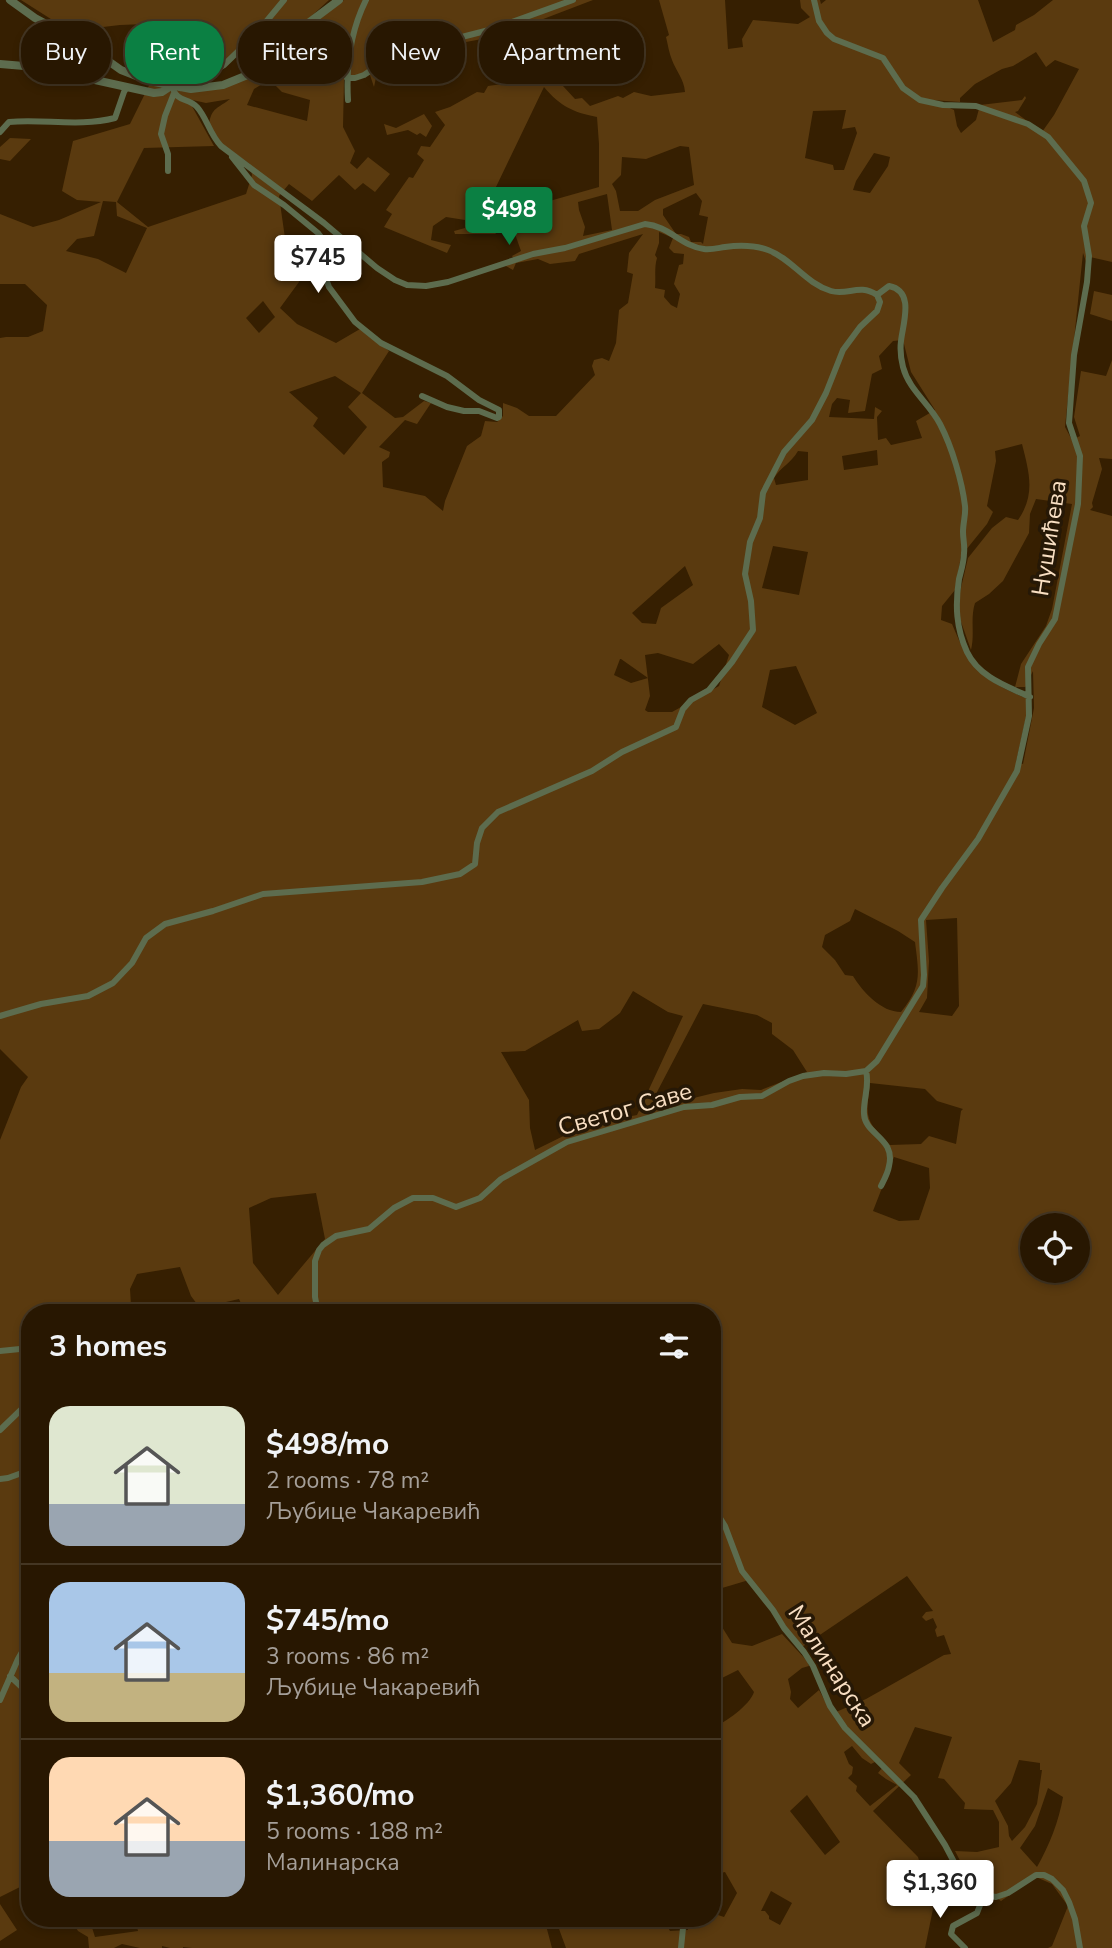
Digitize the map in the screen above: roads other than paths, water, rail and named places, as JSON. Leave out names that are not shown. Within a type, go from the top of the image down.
[{"type":"street","points":[[10,0],[35,18],[87,46],[121,70],[175,89]]},
{"type":"street","points":[[168,171],[168,154],[162,134],[165,116],[175,89],[186,80],[204,76],[224,65],[256,35],[284,0]]},
{"type":"street","points":[[0,64],[36,67],[157,93],[219,86],[250,74],[263,65],[307,24],[339,0]]},
{"type":"street","points":[[352,34],[366,0]]},
{"type":"street","points":[[352,78],[364,75],[386,60],[407,51],[493,29],[573,0]]},
{"type":"street","name":"Нушићева","points":[[814,0],[819,21],[827,33],[834,39],[883,58],[903,88],[920,100],[943,105],[976,106],[1028,124],[1048,137],[1084,181],[1090,209],[1084,226],[1088,256],[1087,282],[1074,355],[1069,423],[1080,456],[1078,504],[1055,619],[1028,667],[1029,716],[1017,771],[978,839],[921,920],[923,986],[877,1061],[866,1071]]},
{"type":"street","points":[[347,84],[348,100]]},
{"type":"street","points":[[0,132],[9,122],[29,120],[80,123],[115,118],[128,87]]},
{"type":"street","points":[[0,1016],[41,1004],[88,996],[113,983],[132,964],[146,938],[165,924],[264,894],[422,883],[460,874],[475,864],[482,828],[498,812],[592,772],[622,752],[676,727],[683,709],[691,700],[709,690],[753,630],[751,601],[745,574],[750,542],[760,518],[763,493],[784,452],[812,419],[826,393],[843,350],[860,327],[877,311],[880,302],[877,295],[867,289],[834,292],[816,285],[785,259],[769,250],[737,245],[705,249],[691,246],[656,225],[645,224],[565,248],[533,254],[448,282],[426,286],[407,285],[377,268],[324,223],[229,152],[214,138],[197,107],[177,97],[175,89]]},
{"type":"street","points":[[229,152],[254,185],[284,205],[324,241],[329,287],[355,322],[381,343],[447,376],[478,400],[499,410],[500,414],[497,418],[479,411],[464,411],[422,396]]},
{"type":"street","points":[[877,295],[889,286],[903,294],[906,310],[901,342],[902,364],[908,383],[940,424],[959,480],[965,508],[964,553],[955,610],[960,635],[968,654],[982,672],[1030,697]]},
{"type":"street","points":[[866,1071],[868,1080],[864,1116],[869,1127],[886,1143],[889,1157],[890,1166],[881,1186]]},
{"type":"street","name":"Светог Саве","points":[[316,1304],[318,1250],[336,1236],[369,1228],[394,1208],[413,1198],[433,1198],[456,1207],[480,1198],[501,1178],[567,1142],[684,1107],[762,1096],[803,1076],[866,1071]]},
{"type":"street","points":[[0,1351],[21,1349]]},
{"type":"street","points":[[0,1430],[21,1410]]},
{"type":"street","points":[[0,1479],[21,1473]]},
{"type":"street","name":"Малинарска","points":[[721,1520],[741,1571],[804,1652],[830,1706],[845,1728],[914,1797],[963,1879],[984,1895]]},
{"type":"street","points":[[0,1700],[21,1655]]},
{"type":"street","points":[[10,1676],[21,1686]]},
{"type":"street","points":[[965,1948],[951,1934],[953,1926],[977,1913],[984,1895],[996,1897],[1008,1893],[1035,1875],[1044,1875],[1063,1890],[1075,1919],[1080,1948]]},
{"type":"street","points":[[681,1948],[683,1927]]}]
